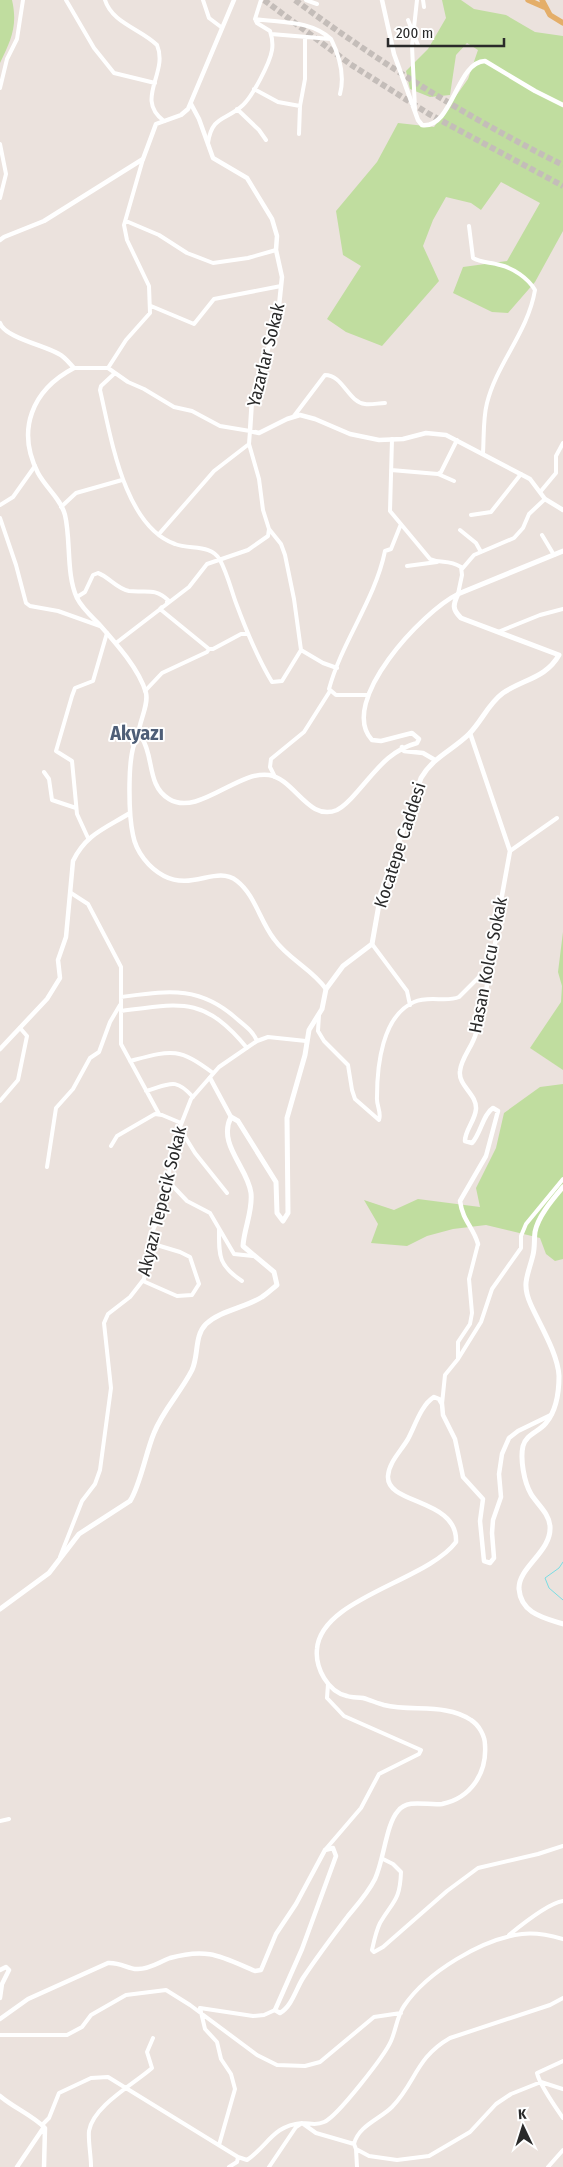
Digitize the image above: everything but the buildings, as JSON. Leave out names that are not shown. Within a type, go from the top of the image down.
[{"type":"main road","points":[[528,0],[544,7]]},
{"type":"main road","points":[[542,0],[544,7],[550,15],[563,23]]},
{"type":"main road","points":[[561,655],[461,618],[454,612],[453,606],[458,594],[563,551]]},
{"type":"main road","name":"Kocatepe Caddesi","points":[[372,944],[384,884],[428,766],[470,733],[491,703],[505,692],[546,672],[561,655]]},
{"type":"main road","points":[[0,1609],[22,1595],[56,1566],[79,1534],[117,1511],[136,1493],[142,1466],[154,1432],[192,1369],[198,1339],[205,1325],[213,1319],[261,1298],[277,1286],[274,1272],[243,1246],[251,1206],[251,1193],[248,1178],[235,1159],[229,1140],[228,1128],[231,1117],[238,1121],[276,1182],[276,1213],[283,1220],[288,1213],[287,1118],[305,1055],[309,1030],[322,1010],[326,989],[343,966],[372,944]]},
{"type":"main road","points":[[563,1188],[551,1201],[535,1230],[533,1254],[525,1278],[526,1291],[546,1337],[559,1375],[556,1403],[552,1414],[546,1424],[525,1439],[522,1448],[526,1484],[548,1517],[550,1526],[549,1538],[543,1550],[521,1580],[520,1589],[523,1602],[539,1617],[563,1624]]},
{"type":"street","points":[[0,88],[7,59],[17,39],[23,0]]},
{"type":"street","points":[[66,0],[94,48],[114,73],[155,83]]},
{"type":"street","points":[[105,0],[109,10],[115,16],[157,45],[159,64],[151,104],[156,115],[164,121]]},
{"type":"street","points":[[202,0],[209,18],[221,26]]},
{"type":"street","points":[[108,368],[126,340],[150,313],[149,286],[127,240],[126,221],[154,127],[181,115],[191,104],[221,26],[234,0]]},
{"type":"street","points":[[255,19],[260,0]]},
{"type":"street","points":[[306,0],[317,4]]},
{"type":"street","points":[[382,0],[394,54],[422,125],[431,124],[448,109],[466,71],[474,63],[485,61],[535,91],[563,105]]},
{"type":"street","points":[[415,110],[412,46],[417,0]]},
{"type":"street","points":[[424,0],[424,7]]},
{"type":"street","points":[[255,19],[271,34],[331,39]]},
{"type":"street","points":[[255,19],[303,24],[324,32],[331,39],[337,50],[343,80],[340,94]]},
{"type":"street","points":[[408,20],[418,45]]},
{"type":"street","points":[[208,143],[209,133],[215,122],[244,104],[254,89],[272,52],[271,34]]},
{"type":"street","points":[[299,134],[300,106],[305,78],[305,37]]},
{"type":"street","points":[[254,89],[278,102],[300,106]]},
{"type":"street","name":"Yazarlar Sokak","points":[[191,104],[216,161],[247,178],[272,219],[277,236],[276,250],[282,277],[281,286],[275,327],[252,400],[249,444],[259,479],[263,510],[269,529],[281,544],[285,555],[294,599],[301,650]]},
{"type":"street","points":[[237,109],[259,130],[266,140]]},
{"type":"street","points":[[0,144],[3,149],[6,174],[0,198]]},
{"type":"street","points":[[0,240],[64,210],[144,159]]},
{"type":"street","points":[[126,221],[159,235],[187,253],[213,263],[248,258],[276,250]]},
{"type":"street","points":[[470,226],[473,258],[478,261],[502,265],[530,282],[535,290],[522,332],[500,372],[487,403],[483,453]]},
{"type":"street","points":[[151,306],[194,324],[214,299],[281,286]]},
{"type":"street","points":[[0,323],[1,327],[10,334],[61,355],[74,368]]},
{"type":"street","points":[[326,989],[273,938],[249,894],[234,879],[224,874],[199,881],[180,881],[165,877],[153,869],[141,854],[133,836],[130,812],[131,758],[135,741],[138,737],[138,725],[146,706],[145,691],[116,643],[77,597],[73,584],[67,523],[61,507],[35,466],[27,430],[31,411],[37,397],[74,368],[108,368],[174,407],[192,412],[220,426],[259,433],[294,416],[325,375],[330,375],[341,383],[353,398],[364,404],[385,402]]},
{"type":"street","points":[[115,373],[101,386],[100,390],[122,480],[147,525],[175,544],[209,550],[220,559],[247,634],[272,682],[282,681],[301,650],[323,663],[338,668]]},
{"type":"street","points":[[294,416],[315,419],[350,434],[379,440],[438,433],[457,440],[521,474],[541,491],[545,499],[563,510]]},
{"type":"street","points":[[392,439],[389,507],[400,524],[430,559],[436,562]]},
{"type":"street","points":[[438,474],[442,472],[457,440]]},
{"type":"street","points":[[541,491],[556,473],[556,456],[563,443]]},
{"type":"street","points":[[159,534],[214,471],[249,444]]},
{"type":"street","points":[[0,505],[13,498],[35,466]]},
{"type":"street","points":[[391,470],[438,474],[454,481]]},
{"type":"street","points":[[470,515],[491,512],[521,474]]},
{"type":"street","points":[[61,507],[76,493],[122,480]]},
{"type":"street","points":[[138,737],[142,738],[145,743],[150,772],[167,798],[176,803],[188,802],[209,796],[246,778],[269,775],[295,791],[316,810],[324,812],[336,810],[348,802],[390,754],[402,747],[417,743],[420,739],[418,735],[412,733],[381,741],[372,740],[365,733],[362,720],[368,695],[383,670],[415,625],[458,594],[462,569],[474,555],[514,538],[523,528],[529,514],[545,499]]},
{"type":"street","points":[[0,518],[16,565],[26,603],[30,606],[58,611],[100,626]]},
{"type":"street","points":[[276,778],[270,768],[271,759],[304,732],[330,691],[381,569],[385,551],[391,549],[400,524]]},
{"type":"street","points":[[116,643],[169,600],[189,587],[207,564],[248,550],[268,536],[269,529]]},
{"type":"street","points":[[460,530],[476,543],[481,552]]},
{"type":"street","points":[[542,535],[554,555]]},
{"type":"street","points":[[407,566],[450,560],[462,569]]},
{"type":"street","points":[[77,597],[85,592],[93,575],[98,573],[127,591],[155,591],[169,600]]},
{"type":"street","points":[[169,600],[160,609],[208,649],[213,649],[241,634],[247,634]]},
{"type":"street","points":[[498,632],[563,609]]},
{"type":"street","points":[[88,838],[76,814],[72,761],[56,751],[75,688],[93,682],[107,633]]},
{"type":"street","points":[[145,691],[162,672],[207,652],[208,649]]},
{"type":"street","points":[[330,691],[336,695],[368,695]]},
{"type":"street","name":"Hasan Kolcu Sokak","points":[[470,733],[510,851],[497,923],[497,935],[476,1034],[460,1072],[462,1082],[475,1100],[476,1110],[472,1124],[465,1136],[465,1141],[472,1143],[479,1135],[488,1111],[493,1108],[498,1110],[486,1156],[460,1202],[464,1222],[475,1234],[478,1244]]},
{"type":"street","points":[[402,747],[404,751],[423,753],[434,760]]},
{"type":"street","points":[[44,772],[49,779],[52,800],[76,808]]},
{"type":"street","points":[[0,1049],[47,999],[60,978],[58,960],[66,937],[71,893],[72,861],[88,838],[130,812]]},
{"type":"street","points":[[510,851],[557,818]]},
{"type":"street","points":[[71,893],[88,904],[104,931],[121,967],[121,1044],[159,1114],[180,1125],[195,1153],[227,1194]]},
{"type":"street","points":[[372,944],[407,991],[410,1005]]},
{"type":"street","points":[[318,1015],[318,1031],[324,1041],[348,1065],[355,1099],[379,1120],[380,1116],[376,1098],[383,1042],[396,1014],[410,1005],[434,997],[454,1000],[460,998],[489,967]]},
{"type":"street","points":[[121,997],[172,991],[201,995],[228,1011],[254,1034],[257,1041]]},
{"type":"street","points":[[121,1011],[168,1004],[195,1006],[229,1029],[247,1048]]},
{"type":"street","points":[[47,1167],[56,1108],[73,1089],[90,1058],[99,1052],[113,1016],[120,1005]]},
{"type":"street","points":[[0,1101],[18,1080],[27,1036],[20,1028]]},
{"type":"street","name":"Akyazı Tepecik Sokak","points":[[56,1566],[82,1501],[95,1484],[100,1470],[111,1388],[104,1323],[108,1314],[130,1297],[143,1281],[150,1242],[163,1207],[171,1150],[193,1097],[219,1067],[257,1041],[268,1037],[306,1042]]},
{"type":"street","points":[[130,1061],[159,1053],[181,1052],[212,1076],[231,1117]]},
{"type":"street","points":[[146,1092],[174,1084],[182,1086],[193,1097]]},
{"type":"street","points":[[111,1146],[117,1136],[159,1114]]},
{"type":"street","points":[[552,1414],[518,1431],[509,1438],[502,1454],[499,1474],[501,1496],[493,1520],[494,1558],[490,1563],[484,1561],[480,1521],[483,1499],[463,1476],[455,1439],[442,1415],[445,1375],[458,1359],[481,1322],[492,1289],[521,1248],[521,1236],[526,1224],[563,1179]]},
{"type":"street","points":[[168,1181],[187,1201],[210,1213],[234,1254],[253,1256]]},
{"type":"street","points":[[219,1227],[219,1254],[223,1265],[242,1281]]},
{"type":"street","points":[[143,1281],[177,1296],[192,1295],[198,1289],[197,1274],[190,1257],[150,1242]]},
{"type":"street","points":[[458,1359],[458,1342],[470,1324],[472,1313],[469,1278],[478,1244]]},
{"type":"street","points":[[275,2010],[280,2013],[288,2006],[300,1982],[322,1950],[370,1889],[383,1859],[392,1817],[400,1808],[420,1803],[441,1804],[457,1798],[481,1778],[486,1755],[485,1742],[480,1729],[472,1720],[458,1713],[384,1705],[338,1693],[328,1684],[318,1664],[317,1649],[320,1635],[331,1621],[362,1599],[430,1564],[450,1550],[456,1542],[454,1525],[447,1518],[433,1508],[398,1492],[391,1485],[388,1477],[390,1465],[406,1441],[427,1402],[436,1397],[442,1404]]},
{"type":"street","points":[[0,2019],[28,1999],[108,1963],[119,1962],[136,1970],[151,1967],[170,1958],[211,1953],[224,1956],[255,1971],[261,1970],[276,1934],[296,1904],[325,1850],[361,1808],[379,1774],[419,1754],[421,1750],[344,1716],[327,1698],[328,1684]]},
{"type":"street","points":[[0,1821],[9,1819]]},
{"type":"street","points":[[383,1859],[394,1864],[401,1872],[400,1885],[395,1903],[380,1923],[372,1950],[374,1952],[383,1947],[447,1891],[478,1868],[563,1846]]},
{"type":"street","points":[[219,2146],[235,2089],[234,2082],[221,2059],[217,2042],[205,2029],[200,2008],[204,2007],[224,2013],[253,2016],[264,2015],[275,2010],[302,1949],[336,1856],[333,1848],[325,1850]]},
{"type":"street","points":[[508,1937],[528,1919],[543,1912],[555,1902],[563,1901]]},
{"type":"street","points":[[17,2167],[49,2118],[59,2093],[99,2077],[108,2077],[219,2146],[238,2157],[248,2160],[272,2135],[285,2126],[302,2123],[313,2125],[325,2122],[337,2113],[386,2051],[401,2013],[410,1999],[454,1959],[508,1937],[535,1933],[563,1938]]},
{"type":"street","points":[[0,1970],[6,1968],[9,1970],[2,1984],[0,1998]]},
{"type":"street","points":[[0,2035],[67,2035],[82,2027],[91,2015],[126,1995],[149,1990],[166,1990],[257,2056],[277,2065],[291,2067],[320,2062],[374,2017],[401,2013]]},
{"type":"street","points":[[357,2167],[355,2137],[392,2107],[400,2098],[417,2068],[439,2044],[450,2038],[550,2006],[563,1998]]},
{"type":"street","points":[[90,2166],[91,2127],[96,2116],[152,2068],[147,2052],[154,2038]]},
{"type":"street","points":[[563,2060],[537,2073],[563,2118]]},
{"type":"street","points":[[302,2123],[316,2133],[355,2146],[369,2156],[397,2160],[429,2156],[470,2132],[502,2100],[541,2082],[563,2089]]},
{"type":"street","points":[[0,2096],[43,2126],[46,2140],[44,2167]]},
{"type":"street","points":[[269,2167],[302,2123]]},
{"type":"street","points":[[548,2167],[563,2150]]},
{"type":"street","points":[[229,2167],[237,2162],[238,2157]]},
{"type":"green space","points":[[0,0],[12,0],[14,25],[0,63]]},
{"type":"green space","points":[[442,0],[461,0],[474,9],[506,15],[535,32],[563,36],[563,231],[535,282],[508,313],[492,312],[453,293],[463,267],[507,261],[540,203],[501,182],[481,210],[471,203],[446,197],[433,220],[423,246],[439,281],[382,346],[346,332],[327,319],[361,266],[343,255],[336,211],[377,162],[398,123],[434,127],[468,79],[478,50],[467,43],[456,55],[450,95],[430,97],[410,89],[406,71],[428,49],[446,18]]},
{"type":"green space","points":[[563,932],[563,1070],[530,1048],[561,1002],[562,986],[558,972]]},
{"type":"green space","points":[[563,1084],[563,1259],[555,1261],[546,1254],[540,1238],[486,1225],[453,1229],[427,1236],[407,1246],[371,1243],[378,1224],[364,1200],[394,1210],[418,1199],[480,1207],[476,1188],[496,1148],[504,1113],[540,1087]]},
{"type":"waterway","points":[[563,1562],[559,1568],[545,1578],[549,1588],[563,1600]]},
{"type":"tunnel","points":[[264,0],[350,64],[429,114],[563,186]]},
{"type":"tunnel","points":[[295,0],[359,46],[425,89],[563,165]]},
{"type":"district","name":"Akyazı","points":[[137,733]]}]
